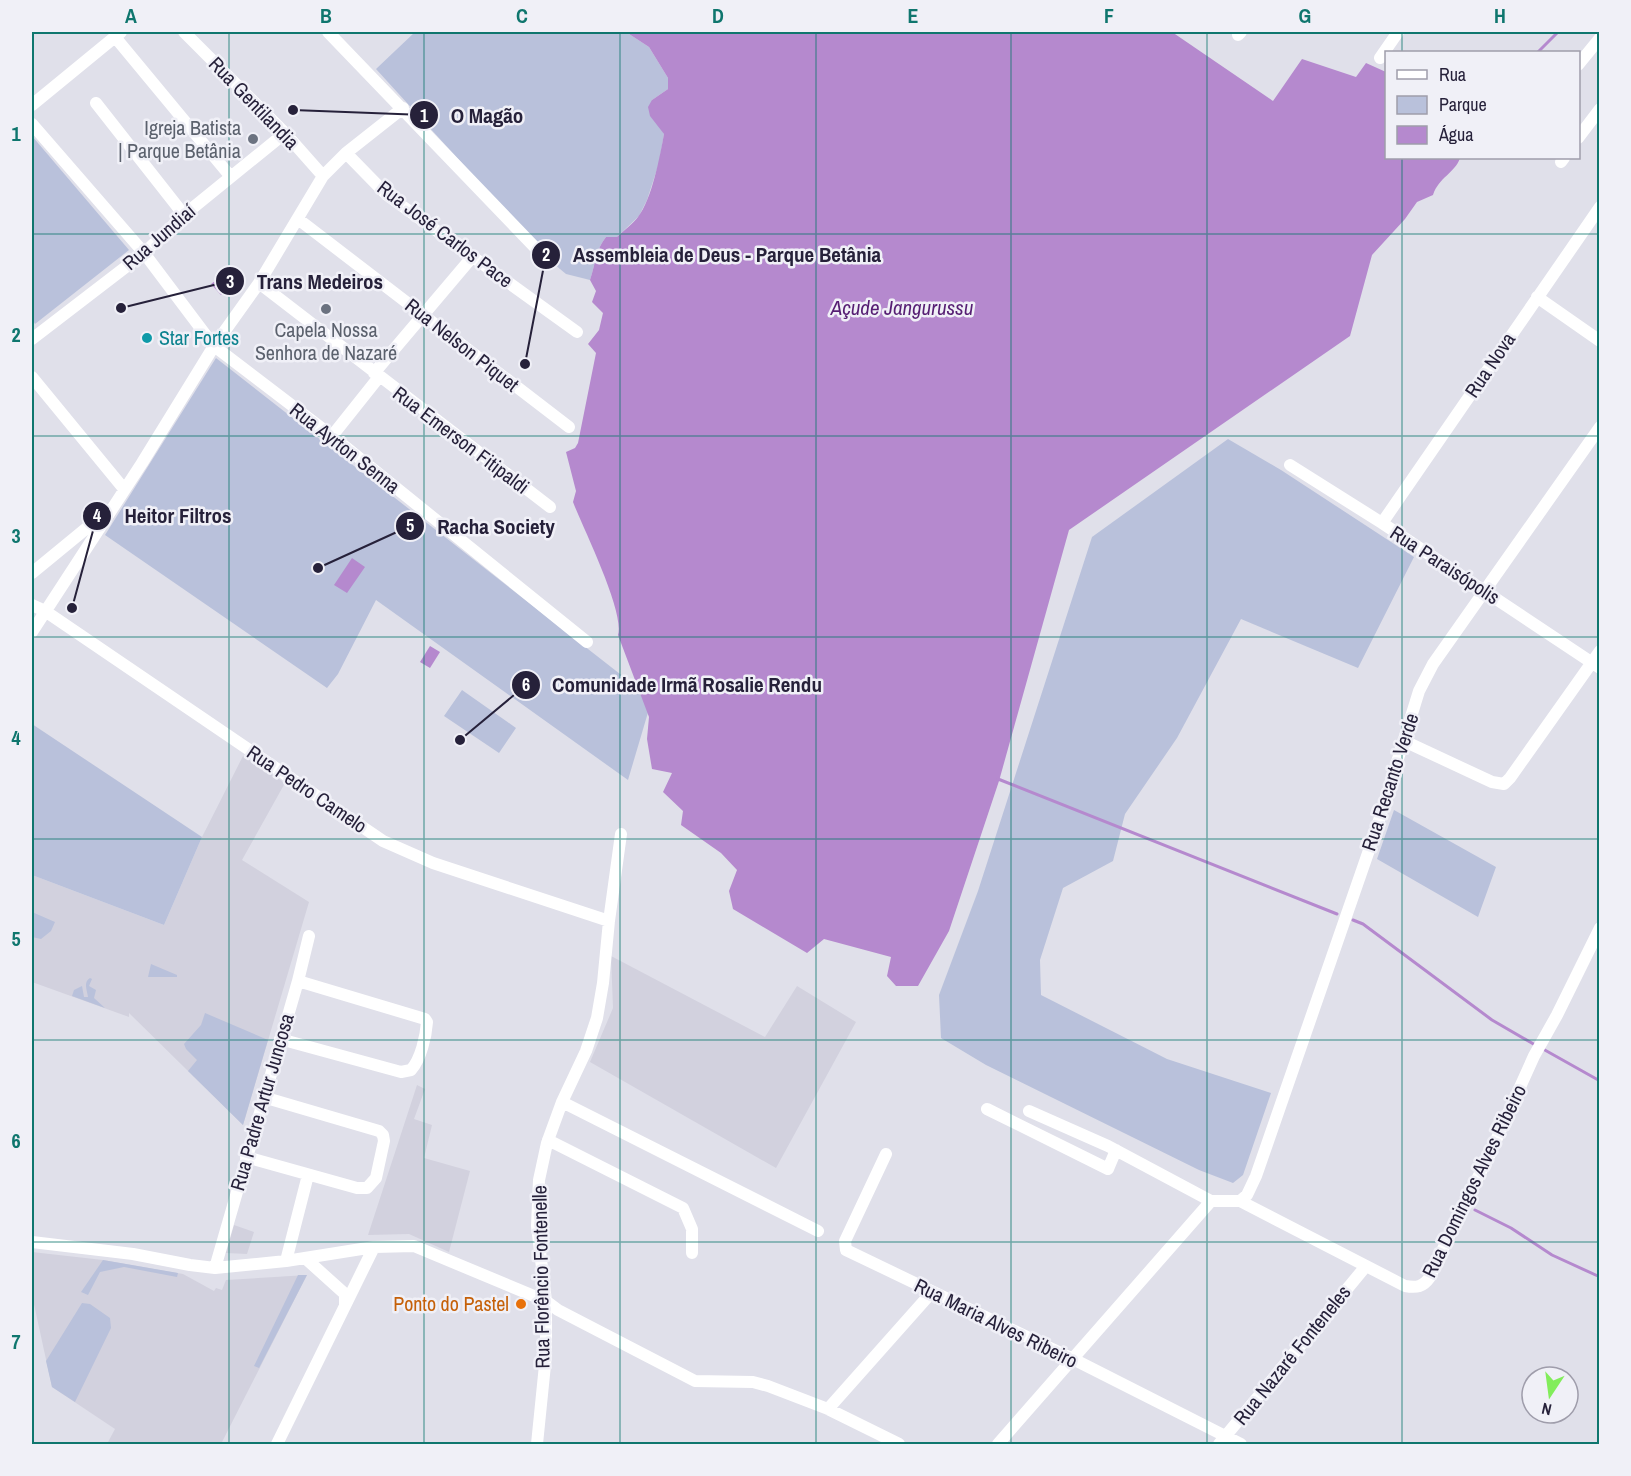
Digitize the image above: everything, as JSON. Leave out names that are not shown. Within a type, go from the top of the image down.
[{"type":"street","name":"Rua Gentilandia","points":[[184,32],[285,133],[323,176]]},
{"type":"street","points":[[328,32],[548,261]]},
{"type":"street","points":[[1380,58],[1398,32]]},
{"type":"street","points":[[32,105],[118,34],[231,177]]},
{"type":"street","points":[[1580,62],[1599,38]]},
{"type":"street","points":[[96,104],[184,215]]},
{"type":"street","points":[[32,632],[142,463],[214,346],[259,283],[323,176],[346,153],[403,108]]},
{"type":"street","points":[[1580,135],[1599,110]]},
{"type":"street","name":"Rua Ayrton Senna","points":[[32,124],[144,254],[214,346],[332,436],[587,642]]},
{"type":"street","name":"Rua Jundiaí","points":[[32,339],[144,254],[184,215],[285,133]]},
{"type":"street","name":"Rua José Carlos Pace","points":[[346,153],[387,195],[577,332]]},
{"type":"street","name":"Rua Nova","points":[[1382,523],[1599,207]]},
{"type":"street","name":"Rua Nelson Piquet","points":[[298,219],[569,428]]},
{"type":"street","points":[[332,436],[376,375],[473,256]]},
{"type":"street","name":"Rua Emerson Fitipaldi","points":[[259,283],[550,507]]},
{"type":"street","points":[[1537,297],[1599,340]]},
{"type":"street","points":[[32,376],[124,489]]},
{"type":"street","name":"Rua Recanto Verde","points":[[1240,1201],[1247,1195],[1256,1176],[1376,830],[1419,691],[1433,664],[1599,427]]},
{"type":"street","name":"Rua Paraisópolis","points":[[1290,465],[1596,665]]},
{"type":"street","points":[[32,573],[114,505]]},
{"type":"street","name":"Rua Pedro Camelo","points":[[32,605],[45,611],[383,841],[433,863],[609,921]]},
{"type":"street","points":[[1404,741],[1486,779],[1500,784],[1506,782],[1596,665],[1599,651]]},
{"type":"street","name":"Rua Florêncio Fontenelle","points":[[537,1444],[546,1355],[546,1301],[539,1252],[537,1203],[539,1180],[548,1140],[562,1102],[586,1051],[597,1018],[621,834]]},
{"type":"street","name":"Rua Domingos Alves Ribeiro","points":[[1240,1201],[1405,1286],[1425,1285],[1488,1158],[1538,1048],[1599,928]]},
{"type":"street","name":"Rua Padre Artur Juncosa","points":[[215,1268],[309,936]]},
{"type":"street","points":[[280,1039],[401,1072],[411,1070],[417,1061],[427,1022],[422,1018],[298,981]]},
{"type":"street","points":[[246,1157],[350,1186],[368,1188],[376,1178],[384,1149],[383,1135],[371,1128],[264,1097]]},
{"type":"street","points":[[562,1102],[818,1230]]},
{"type":"street","points":[[987,1109],[1108,1169],[1116,1150]]},
{"type":"street","points":[[1029,1111],[1116,1150],[1211,1201],[1240,1201]]},
{"type":"street","points":[[548,1140],[683,1208],[692,1229],[692,1253]]},
{"type":"street","name":"Rua Maria Alves Ribeiro","points":[[886,1154],[845,1241],[844,1246],[851,1253],[1073,1359],[1222,1441],[1240,1444]]},
{"type":"street","points":[[286,1262],[308,1174]]},
{"type":"street","points":[[998,1444],[1211,1201]]},
{"type":"street","points":[[32,1242],[133,1254],[215,1268],[286,1262],[374,1247],[414,1245],[546,1301],[558,1310],[695,1381],[753,1382],[768,1386],[828,1409],[898,1444]]},
{"type":"street","points":[[277,1444],[374,1247]]},
{"type":"street","points":[[305,1258],[345,1294],[345,1307]]},
{"type":"street","name":"Rua Nazaré Fonteneles","points":[[1222,1441],[1366,1266]]},
{"type":"street","points":[[828,1409],[932,1292]]},
{"type":"shaded area","points":[[243,756],[285,783],[242,860],[309,902],[243,1125],[129,1013],[129,1017],[32,982],[32,875],[164,925],[202,837]]},
{"type":"shaded area","points":[[611,956],[765,1037],[797,986],[856,1022],[776,1168],[590,1062],[613,1008]]},
{"type":"shaded area","points":[[417,1085],[425,1089],[414,1119],[432,1125],[424,1158],[470,1171],[449,1252],[409,1234],[368,1235]]},
{"type":"shaded area","points":[[234,1225],[254,1232],[247,1254],[226,1253]]},
{"type":"shaded area","points":[[32,1252],[103,1260],[183,1274],[214,1291],[216,1288],[222,1290],[226,1280],[307,1275],[221,1444],[107,1444],[115,1429],[52,1387],[32,1295]]},
{"type":"green space","points":[[415,32],[626,32],[649,47],[668,78],[668,89],[652,100],[664,134],[659,163],[647,200],[639,216],[617,237],[606,237],[598,252],[590,280],[566,274],[554,264],[376,69]]},
{"type":"green space","points":[[32,136],[129,250],[35,324],[32,319]]},
{"type":"green space","points":[[216,358],[652,699],[628,780],[376,600],[338,674],[327,688],[105,535]]},
{"type":"green space","points":[[1228,439],[1281,470],[1414,557],[1358,668],[1241,619],[1177,738],[1125,814],[1113,861],[1063,888],[1040,960],[1041,995],[1167,1059],[1271,1093],[1243,1175],[1233,1183],[1199,1170],[986,1065],[941,1038],[939,995],[978,891],[1092,537]]},
{"type":"green space","points":[[462,690],[516,728],[499,753],[444,716]]},
{"type":"green space","points":[[32,724],[202,837],[164,925],[32,875]]},
{"type":"green space","points":[[1394,810],[1496,867],[1478,917],[1377,859]]},
{"type":"green space","points":[[32,912],[55,922],[51,931],[41,939],[32,937]]},
{"type":"green space","points":[[151,964],[177,975],[177,977],[148,977]]},
{"type":"green space","points":[[90,978],[92,979],[89,986],[96,990],[94,998],[105,1008],[72,996],[74,990],[82,986],[84,997],[88,997],[86,984]]},
{"type":"green space","points":[[205,1013],[268,1040],[243,1125],[188,1071],[197,1060],[184,1044],[201,1025]]},
{"type":"green space","points":[[103,1260],[178,1273],[177,1277],[124,1267],[100,1272],[88,1295],[81,1292]]},
{"type":"green space","points":[[298,1275],[307,1275],[259,1368],[254,1366]]},
{"type":"green space","points":[[82,1303],[90,1304],[110,1318],[111,1328],[75,1402],[52,1387],[46,1361]]},
{"type":"water","name":"Açude Jangurussu","points":[[626,32],[1172,32],[1273,101],[1302,59],[1356,77],[1366,63],[1385,72],[1385,159],[1460,159],[1433,195],[1417,202],[1405,219],[1372,255],[1350,336],[1069,530],[999,781],[949,931],[918,986],[896,986],[887,976],[891,957],[824,939],[807,953],[733,909],[729,891],[737,870],[721,853],[681,825],[683,811],[663,792],[672,773],[652,769],[647,739],[649,717],[618,635],[615,608],[609,590],[573,502],[576,491],[566,452],[575,448],[578,443],[596,353],[588,344],[599,330],[603,313],[592,302],[596,291],[590,280],[596,257],[606,237],[617,237],[636,220],[643,209],[655,177],[664,134],[650,116],[648,107],[652,100],[668,89],[668,78],[649,47]]},
{"type":"water","points":[[219,278],[228,289],[221,295],[211,284]]},
{"type":"water","points":[[352,558],[365,567],[347,593],[334,585]]},
{"type":"water","points":[[430,646],[440,652],[430,668],[420,662]]},
{"type":"waterway","points":[[1539,51],[1558,32]]},
{"type":"waterway","points":[[998,779],[1337,914]]},
{"type":"waterway","points":[[1353,920],[1363,924],[1492,1020],[1537,1046]]},
{"type":"waterway","points":[[1543,1049],[1600,1081]]},
{"type":"waterway","points":[[1475,1210],[1511,1228],[1552,1255],[1600,1277]]},
{"type":"place","name":"O Magão","points":[[293,110]]},
{"type":"place","name":"Igreja Batista | Parque Betânia","points":[[253,139]]},
{"type":"place","name":"Trans Medeiros","points":[[121,308]]},
{"type":"place","name":"Capela Nossa Senhora de Nazaré","points":[[326,309]]},
{"type":"place","name":"Star Fortes","points":[[147,338]]},
{"type":"place","name":"Assembleia de Deus - Parque Betânia","points":[[525,364]]},
{"type":"place","name":"Racha Society","points":[[318,568]]},
{"type":"place","name":"Heitor Filtros","points":[[72,608]]},
{"type":"place","name":"Comunidade Irmã Rosalie Rendu","points":[[460,740]]},
{"type":"place","name":"Ponto do Pastel","points":[[521,1304]]}]
